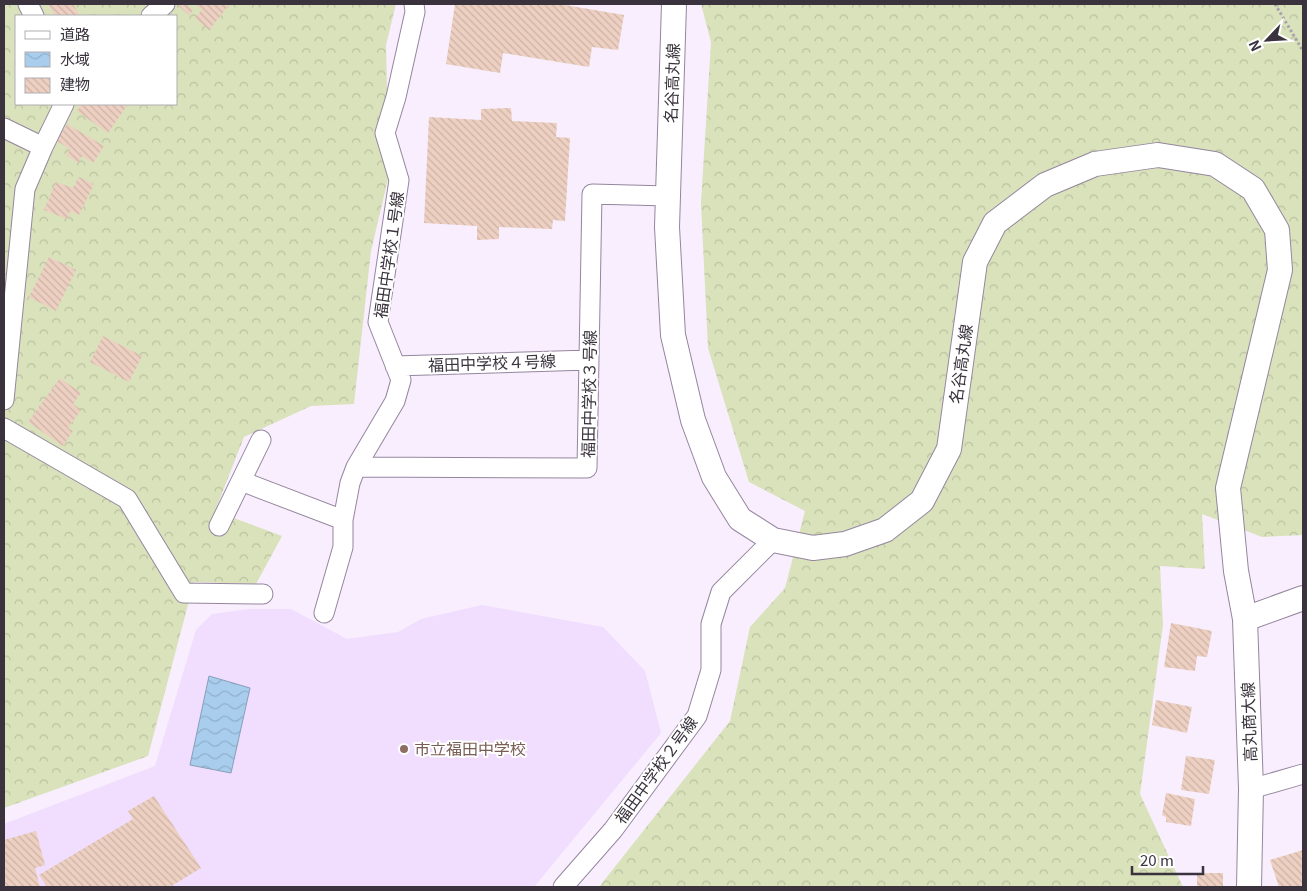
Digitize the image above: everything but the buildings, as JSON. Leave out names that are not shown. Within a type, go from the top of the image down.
[{"type":"street","points":[[152,15],[165,4]]},
{"type":"street","name":"福田中学校１号線","points":[[324,613],[343,547],[342,520],[350,483],[356,467],[395,401],[401,380],[378,322],[399,180],[385,133],[396,97],[415,12],[414,4]]},
{"type":"street","name":"名谷高丸線","points":[[674,4],[667,227],[673,335],[693,420],[714,477],[740,519],[774,540],[813,548],[845,544],[886,530],[922,501],[949,449],[975,262],[995,223],[1045,185],[1095,164],[1158,155],[1215,164],[1253,189],[1277,230],[1280,270],[1228,488],[1236,571],[1245,619]]},
{"type":"street","points":[[4,400],[25,189],[64,105]]},
{"type":"street","points":[[4,128],[43,147]]},
{"type":"street","name":"福田中学校３号線","points":[[356,467],[587,468],[592,194],[668,196]]},
{"type":"street","name":"福田中学校４号線","points":[[395,366],[589,360]]},
{"type":"street","points":[[4,428],[127,499],[184,593],[263,594]]},
{"type":"street","points":[[218,526],[261,440]]},
{"type":"street","points":[[241,481],[342,520]]},
{"type":"street","name":"福田中学校２号線","points":[[563,887],[612,830],[697,716],[711,670],[711,624],[721,592],[774,540]]},
{"type":"street","points":[[1245,619],[1303,598]]},
{"type":"street","name":"高丸商大線","points":[[1245,619],[1252,789],[1249,887]]},
{"type":"street","points":[[1252,789],[1303,774]]},
{"type":"path","points":[[1276,4],[1303,51]]},
{"type":"shaded area","name":"市立福田中学校","points":[[482,605],[603,627],[645,671],[661,733],[534,887],[4,887],[4,824],[155,766],[196,630],[212,614],[249,609],[291,609],[347,639],[398,632],[421,619]]},
{"type":"green space","points":[[4,4],[396,4],[386,45],[389,175],[371,251],[354,404],[311,406],[244,437],[215,511],[282,536],[256,584],[194,582],[148,756],[4,808]]},
{"type":"green space","points":[[701,4],[1303,4],[1303,535],[1262,537],[1202,514],[1205,569],[1160,566],[1163,625],[1140,794],[1183,887],[599,887],[730,721],[750,627],[785,588],[805,511],[749,482],[708,348],[701,203],[711,42]]},
{"type":"water","points":[[209,676],[250,688],[231,773],[190,765]]},
{"type":"place","name":"市立福田中学校","points":[[404,749]]}]
